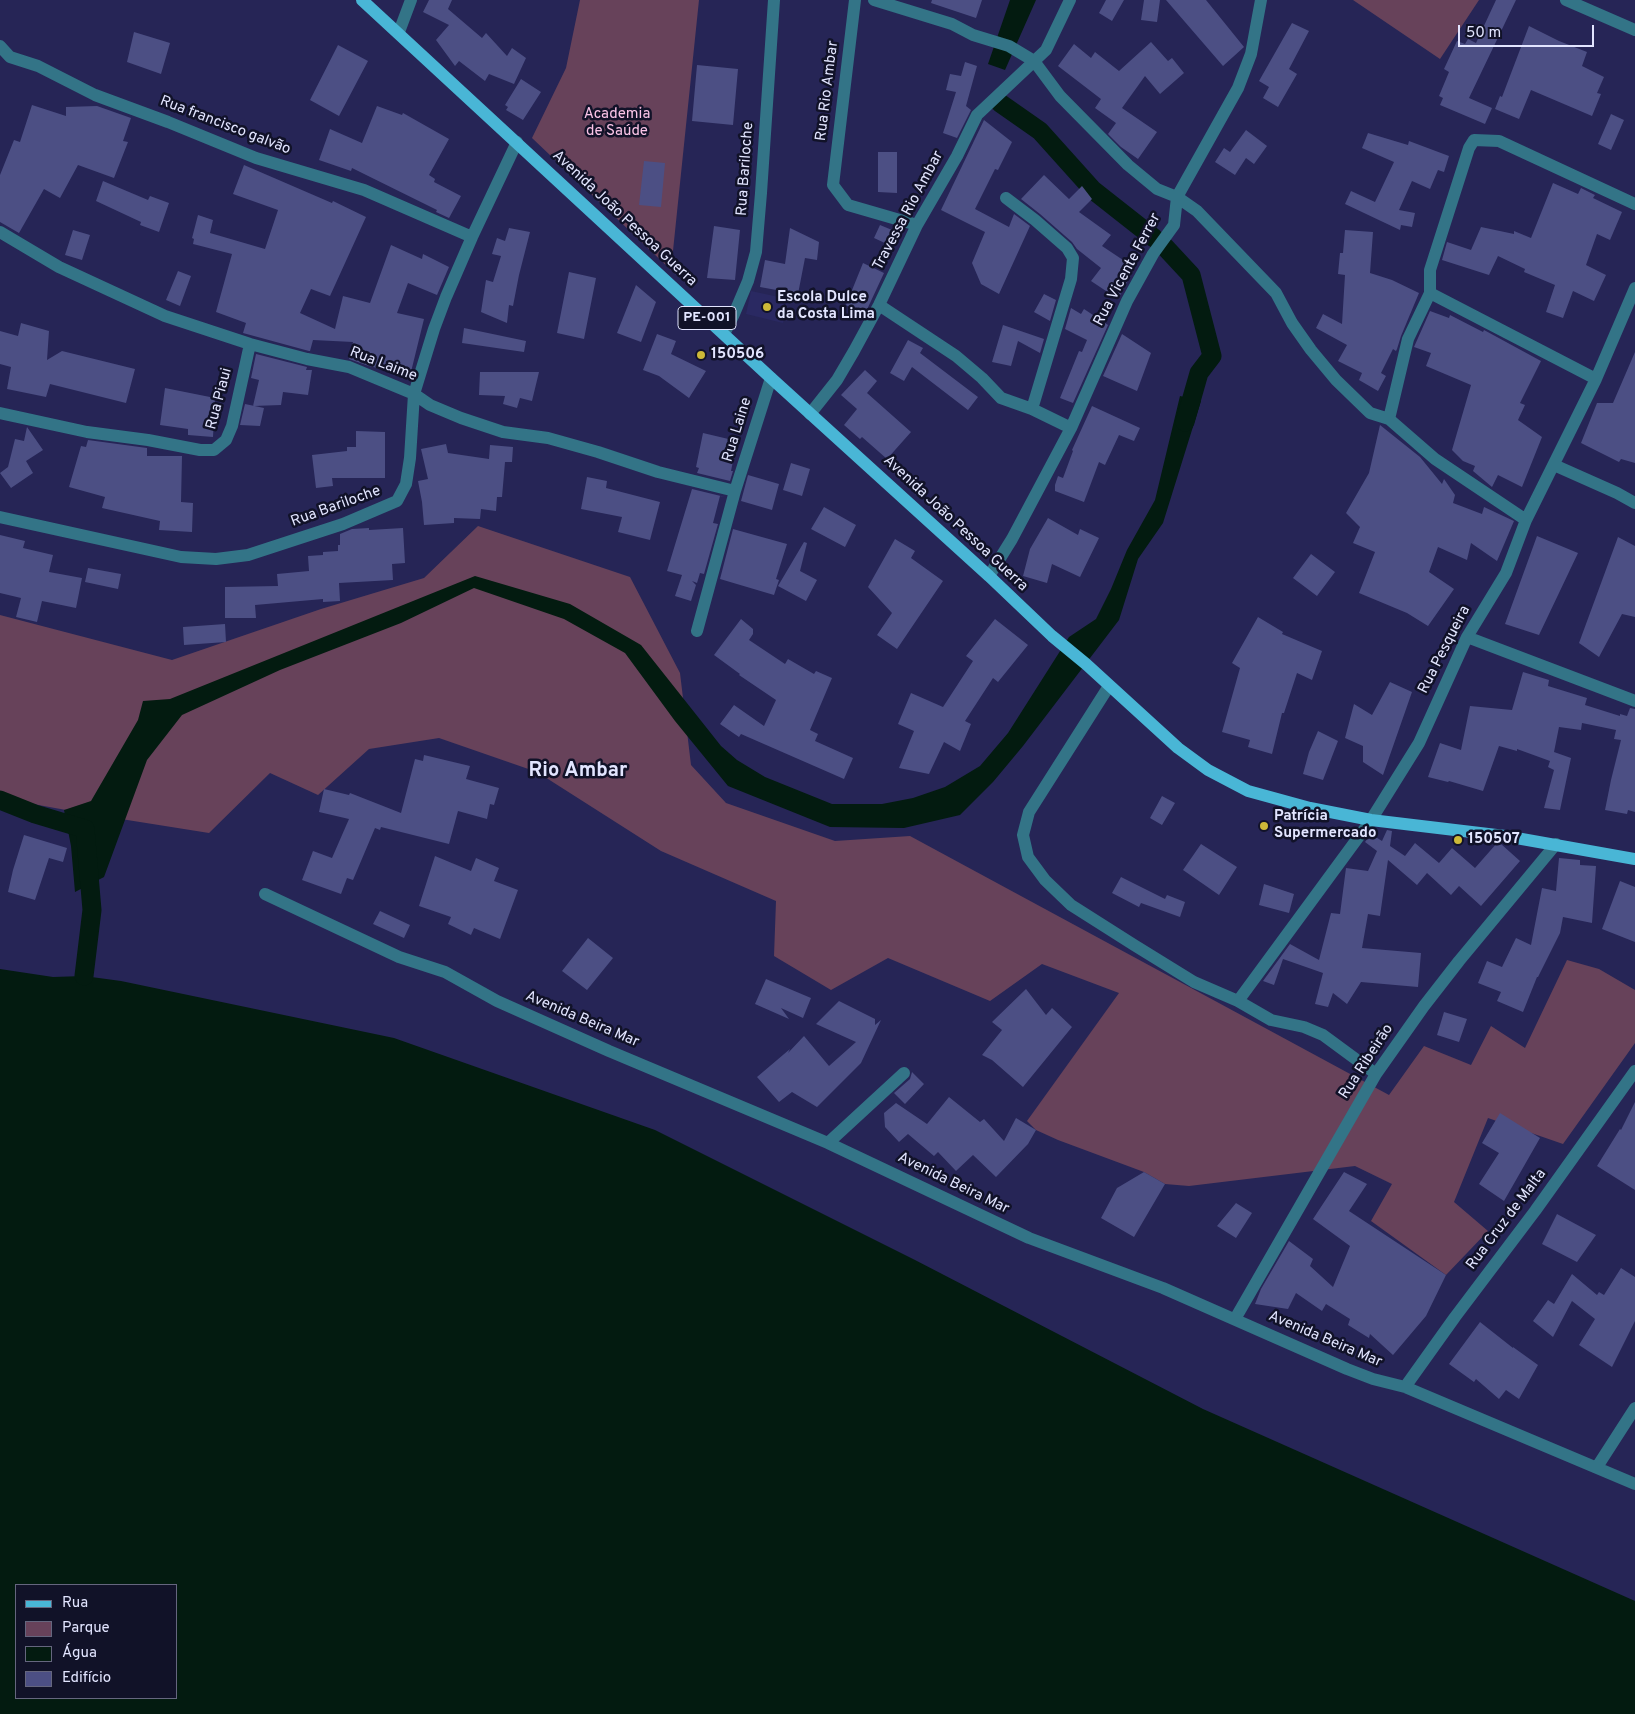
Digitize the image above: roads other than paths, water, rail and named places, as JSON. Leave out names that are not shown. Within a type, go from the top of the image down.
[{"type":"main road","name":"Avenida João Pessoa Guerra","points":[[362,0],[1052,636],[1086,664],[1178,748],[1208,770],[1248,791],[1300,806],[1371,820],[1505,836],[1635,859]]},
{"type":"street","points":[[398,32],[411,0]]},
{"type":"street","name":"Rua Bariloche","points":[[724,334],[748,281],[756,252],[774,0]]},
{"type":"street","name":"Rua Rio Ambar","points":[[855,0],[833,185],[848,205],[917,225]]},
{"type":"street","points":[[874,0],[952,24],[973,35],[1009,46],[1034,61],[1060,96],[1128,165],[1156,189],[1177,197],[1197,211],[1276,292],[1292,322],[1311,350],[1336,380],[1370,413],[1388,419],[1435,459],[1526,520]]},
{"type":"street","name":"Travessa Rio Ambar","points":[[810,414],[837,380],[878,305],[917,225],[957,156],[977,115],[1046,50],[1070,0]]},
{"type":"street","name":"Rua Vicente Ferrer","points":[[989,576],[1012,540],[1071,428],[1127,301],[1153,254],[1174,225],[1177,197],[1238,88],[1251,54],[1261,0]]},
{"type":"street","points":[[1566,0],[1635,30]]},
{"type":"street","name":"Rua francisco galvão","points":[[0,46],[10,57],[38,66],[95,95],[256,158],[364,190],[472,237]]},
{"type":"street","points":[[1388,419],[1408,339],[1430,292],[1430,270],[1469,148],[1474,140],[1499,141],[1635,204]]},
{"type":"street","name":"Rua Bariloche","points":[[0,517],[181,557],[216,559],[248,555],[343,524],[398,501],[406,484],[414,394],[446,296],[517,142]]},
{"type":"street","points":[[1006,198],[1067,248],[1072,258],[1072,279],[1032,409]]},
{"type":"street","name":"Rua Laime","points":[[0,232],[59,268],[165,316],[250,344],[307,359],[348,367],[414,394],[430,405],[503,432],[548,438],[658,472],[736,491]]},
{"type":"street","name":"Rua Pesqueira","points":[[1238,1001],[1371,820],[1419,743],[1467,637],[1506,573],[1526,520],[1596,379],[1635,288]]},
{"type":"street","points":[[1430,292],[1596,379]]},
{"type":"street","points":[[878,305],[956,356],[982,378],[1001,398],[1032,409],[1071,428]]},
{"type":"street","name":"Rua Piaui","points":[[0,413],[87,432],[148,440],[200,450],[214,450],[226,440],[232,426],[250,344]]},
{"type":"street","name":"Rua Laine","points":[[697,631],[736,491],[771,378]]},
{"type":"street","points":[[1554,465],[1617,492],[1635,503]]},
{"type":"street","points":[[1467,637],[1635,701]]},
{"type":"street","points":[[1109,686],[1029,812],[1023,835],[1028,857],[1045,880],[1071,905],[1194,982],[1238,1001],[1271,1020],[1304,1027],[1323,1035],[1376,1074]]},
{"type":"street","name":"Rua Ribeirão","points":[[1235,1319],[1376,1074],[1424,1006],[1459,961],[1556,844]]},
{"type":"street","name":"Avenida Beira Mar","points":[[265,894],[399,957],[445,972],[506,1005],[609,1051],[828,1143],[1028,1238],[1138,1278],[1347,1369],[1373,1379],[1405,1387],[1635,1484]]},
{"type":"street","name":"Rua Cruz de Malta","points":[[1405,1387],[1635,1072]]},
{"type":"street","points":[[828,1143],[904,1073]]},
{"type":"street","points":[[1597,1468],[1635,1408]]},
{"type":"water","points":[[1010,0],[1036,0],[1005,70],[988,64]]},
{"type":"water","points":[[1180,396],[1201,401],[1163,523],[1138,559],[1119,620],[1023,746],[993,782],[960,815],[904,828],[830,827],[728,786],[675,721],[625,653],[564,619],[474,588],[401,623],[280,670],[182,715],[147,760],[104,877],[75,892],[71,846],[64,810],[91,801],[138,720],[143,701],[170,699],[475,576],[570,604],[641,645],[721,746],[737,760],[765,777],[832,804],[882,804],[913,798],[945,787],[980,766],[1008,733],[1069,637],[1096,619],[1127,550],[1155,500]]},
{"type":"water","points":[[0,969],[53,977],[84,976],[121,981],[394,1038],[655,1130],[915,1260],[1203,1409],[1635,1601],[1635,1714],[0,1714]]},
{"type":"waterway","points":[[1000,103],[1040,131],[1093,190],[1154,238]]},
{"type":"waterway","points":[[1165,247],[1191,275],[1212,356],[1199,373],[1185,422]]},
{"type":"waterway","points":[[0,800],[35,814],[85,829],[92,910],[84,976]]},
{"type":"place","name":"Escola Dulce da Costa Lima","points":[[767,307]]},
{"type":"place","name":"150506","points":[[701,355]]},
{"type":"place","name":"Patrícia Supermercado","points":[[1264,826]]},
{"type":"place","name":"150507","points":[[1458,840]]},
{"type":"district","name":"Rio Ambar","points":[[578,772]]},
{"type":"park label","name":"Academia de Saúde","points":[[617,124]]}]
